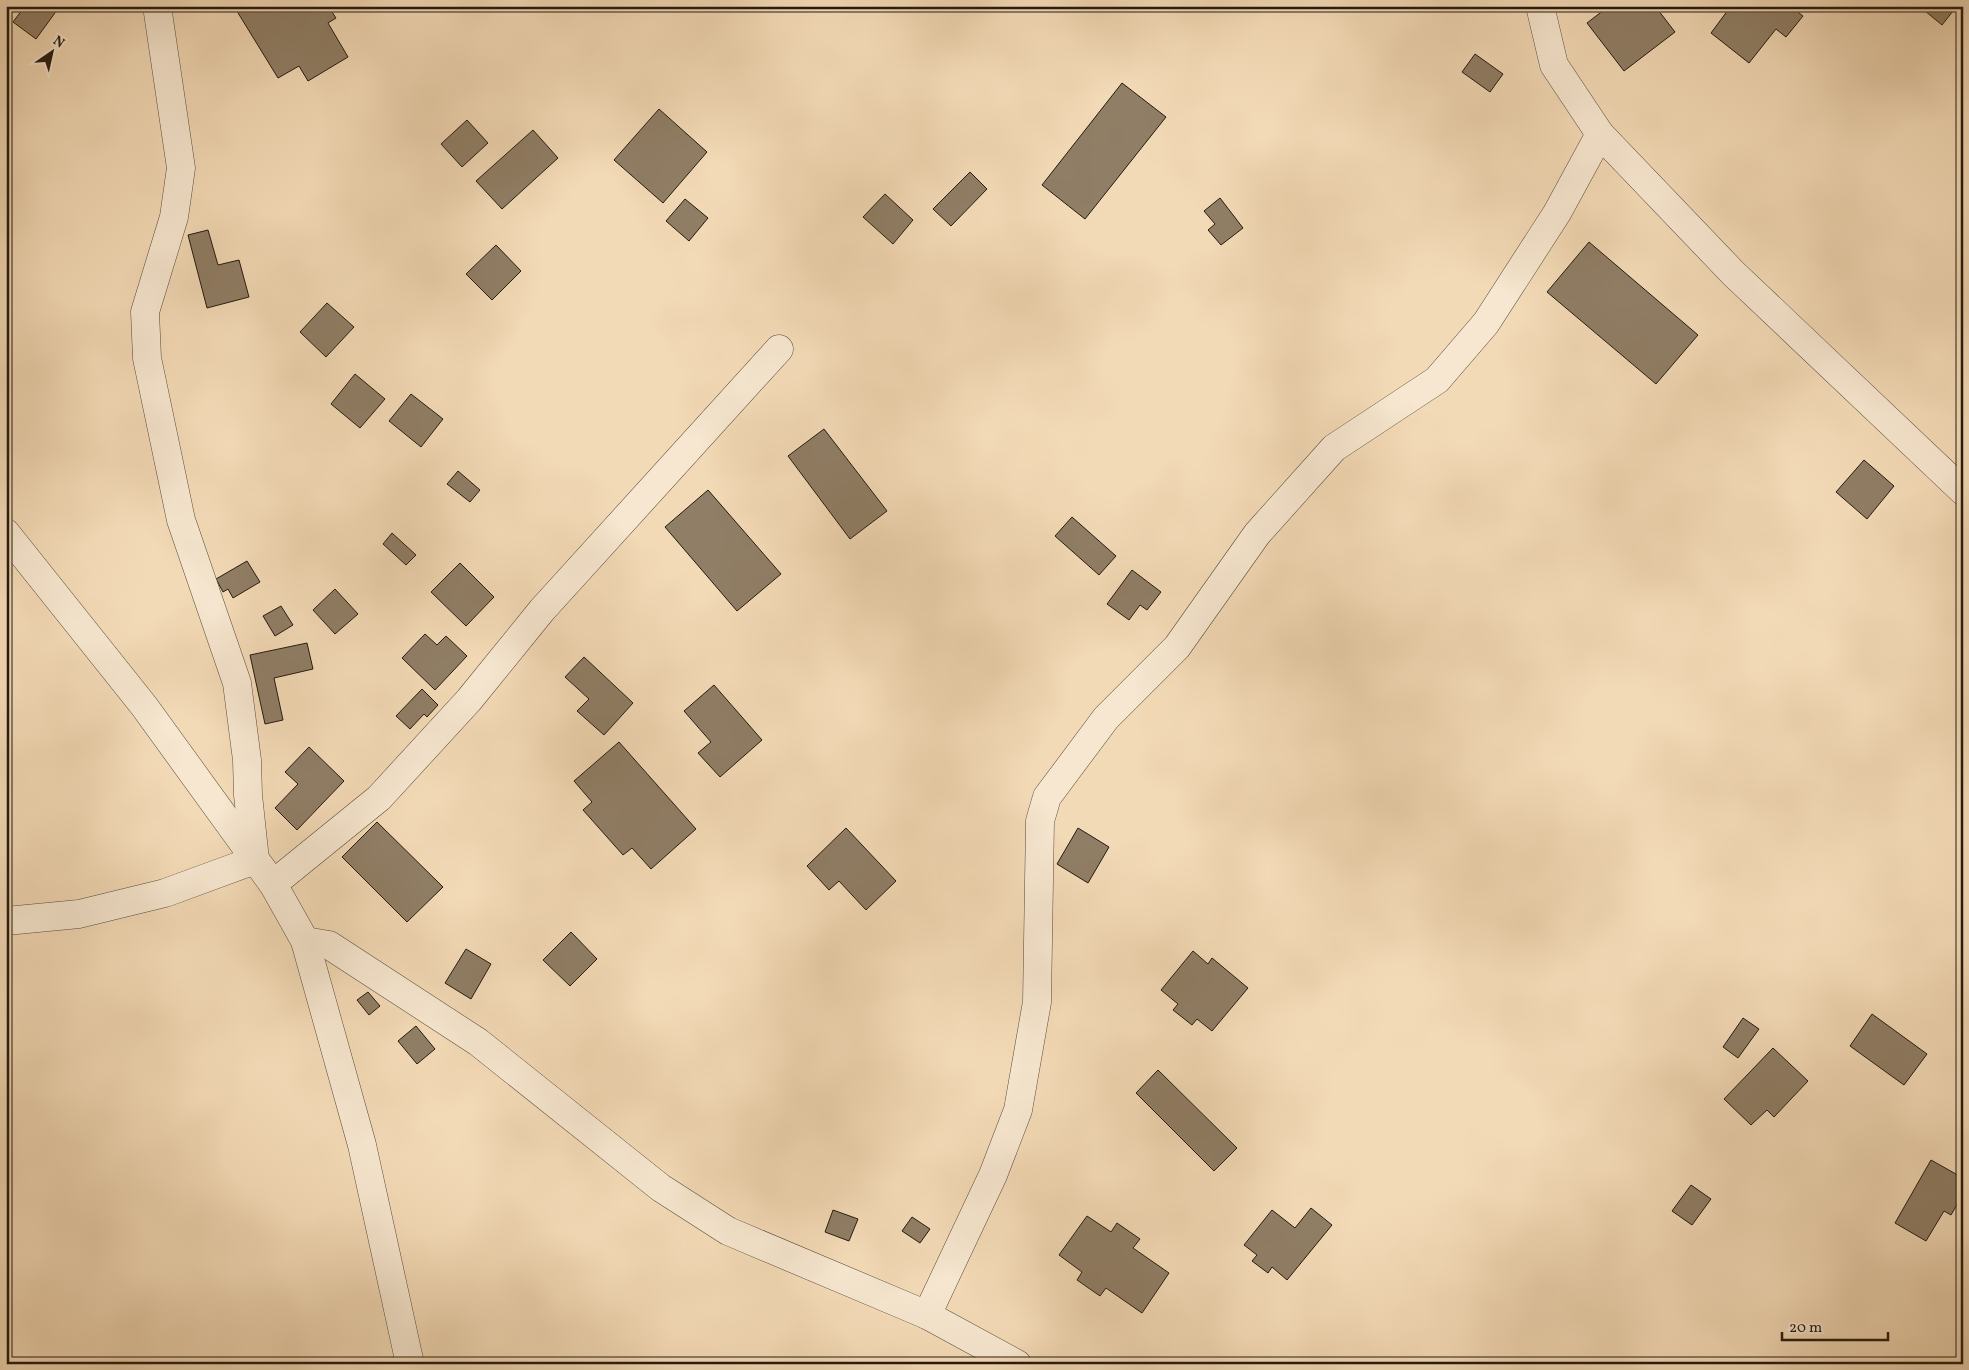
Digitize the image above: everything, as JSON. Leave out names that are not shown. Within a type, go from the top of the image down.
[{"type":"street","points":[[157,6],[181,168],[174,216],[145,312],[147,358],[181,520],[237,683],[248,760],[248,795],[255,860]]},
{"type":"street","points":[[1540,6],[1554,65],[1600,134],[1733,273],[1963,491]]},
{"type":"street","points":[[927,1315],[993,1175],[1018,1110],[1037,1002],[1040,821],[1047,797],[1106,718],[1177,648],[1257,534],[1334,448],[1437,380],[1486,323],[1557,213],[1600,134]]},
{"type":"street","points":[[273,884],[379,798],[469,700],[542,610],[779,349]]},
{"type":"street","points":[[6,533],[144,706],[273,884],[305,941],[362,1145],[410,1364]]},
{"type":"street","points":[[6,920],[80,914],[165,893],[255,860]]},
{"type":"street","points":[[305,941],[329,945],[478,1042],[661,1188],[728,1231],[927,1315],[1018,1364]]},
{"type":"building","points":[[17,6],[60,6],[36,39],[13,22],[22,10]]},
{"type":"building","points":[[238,6],[328,6],[336,18],[328,23],[348,57],[308,81],[299,66],[278,78],[235,8]]},
{"type":"building","points":[[1609,6],[1655,6],[1675,32],[1624,71],[1587,23]]},
{"type":"building","points":[[1731,6],[1790,6],[1803,16],[1786,37],[1776,29],[1749,63],[1711,33]]},
{"type":"building","points":[[1919,6],[1957,6],[1942,25]]},
{"type":"building","points":[[1475,54],[1503,74],[1490,92],[1462,72]]},
{"type":"building","points":[[1122,83],[1166,117],[1085,219],[1042,185]]},
{"type":"building","points":[[659,109],[707,152],[663,203],[614,160]]},
{"type":"building","points":[[467,120],[488,143],[462,167],[441,144]]},
{"type":"building","points":[[533,130],[558,158],[502,209],[476,181]]},
{"type":"building","points":[[970,172],[987,189],[951,226],[933,209]]},
{"type":"building","points":[[885,194],[913,220],[893,244],[863,217]]},
{"type":"building","points":[[1220,198],[1243,228],[1221,245],[1208,230],[1215,224],[1204,211]]},
{"type":"building","points":[[685,199],[708,218],[689,241],[666,221]]},
{"type":"building","points":[[208,230],[218,265],[239,260],[249,297],[207,308],[188,235]]},
{"type":"building","points":[[1589,242],[1698,335],[1656,384],[1547,292]]},
{"type":"building","points":[[496,245],[521,271],[492,300],[466,274]]},
{"type":"building","points":[[327,303],[354,327],[326,357],[300,332]]},
{"type":"building","points":[[355,374],[385,399],[360,428],[331,404]]},
{"type":"building","points":[[411,394],[443,419],[421,447],[389,421]]},
{"type":"building","points":[[824,429],[887,511],[850,539],[788,456]]},
{"type":"building","points":[[1864,460],[1894,486],[1867,519],[1836,492]]},
{"type":"building","points":[[458,471],[480,490],[470,502],[447,484]]},
{"type":"building","points":[[708,490],[781,574],[737,611],[665,527]]},
{"type":"building","points":[[1072,517],[1116,556],[1099,575],[1055,536]]},
{"type":"building","points":[[392,533],[416,555],[406,565],[383,544]]},
{"type":"building","points":[[247,561],[260,582],[233,598],[228,589],[223,592],[216,579]]},
{"type":"building","points":[[460,563],[494,597],[466,626],[431,592]]},
{"type":"building","points":[[1132,570],[1161,592],[1147,610],[1140,605],[1129,620],[1107,604]]},
{"type":"building","points":[[335,589],[358,614],[335,634],[313,610]]},
{"type":"building","points":[[281,606],[293,625],[275,636],[263,616]]},
{"type":"building","points":[[425,634],[437,645],[446,636],[467,656],[435,690],[402,658]]},
{"type":"building","points":[[307,643],[313,669],[274,678],[283,720],[265,724],[250,655]]},
{"type":"building","points":[[584,657],[633,703],[604,735],[577,711],[589,699],[565,677]]},
{"type":"building","points":[[714,685],[762,740],[720,777],[698,753],[711,742],[684,711]]},
{"type":"building","points":[[422,689],[438,705],[427,717],[424,714],[410,729],[396,716]]},
{"type":"building","points":[[619,742],[696,829],[651,869],[632,848],[623,855],[583,810],[592,802],[574,781]]},
{"type":"building","points":[[309,747],[344,781],[297,830],[275,808],[298,784],[285,772]]},
{"type":"building","points":[[377,822],[443,887],[407,922],[342,857]]},
{"type":"building","points":[[846,828],[896,881],[866,910],[839,881],[829,890],[807,866]]},
{"type":"building","points":[[1078,828],[1109,847],[1088,883],[1057,864]]},
{"type":"building","points":[[571,932],[597,959],[570,986],[543,960]]},
{"type":"building","points":[[466,949],[491,964],[471,999],[445,983]]},
{"type":"building","points":[[1193,951],[1208,964],[1212,958],[1248,988],[1212,1031],[1197,1019],[1192,1025],[1173,1010],[1178,1004],[1161,990]]},
{"type":"building","points":[[368,992],[380,1006],[369,1015],[357,1000]]},
{"type":"building","points":[[1872,1014],[1927,1054],[1904,1085],[1850,1046]]},
{"type":"building","points":[[1743,1018],[1759,1029],[1738,1058],[1723,1047]]},
{"type":"building","points":[[416,1026],[435,1049],[417,1064],[398,1041]]},
{"type":"building","points":[[1773,1048],[1808,1081],[1774,1117],[1767,1110],[1751,1125],[1724,1099]]},
{"type":"building","points":[[1158,1070],[1237,1148],[1214,1171],[1136,1093]]},
{"type":"building","points":[[1931,1160],[1963,1178],[1963,1194],[1951,1215],[1944,1211],[1926,1241],[1895,1223]]},
{"type":"building","points":[[1691,1185],[1711,1199],[1692,1225],[1672,1211]]},
{"type":"building","points":[[1311,1208],[1332,1225],[1287,1280],[1272,1267],[1268,1273],[1252,1261],[1257,1255],[1244,1245],[1272,1210],[1295,1228]]},
{"type":"building","points":[[833,1210],[858,1219],[849,1241],[825,1232]]},
{"type":"building","points":[[1087,1216],[1111,1232],[1117,1223],[1140,1239],[1133,1248],[1169,1273],[1142,1313],[1106,1288],[1100,1296],[1077,1280],[1082,1272],[1059,1255]]},
{"type":"building","points":[[912,1217],[930,1229],[920,1243],[902,1231]]}]
